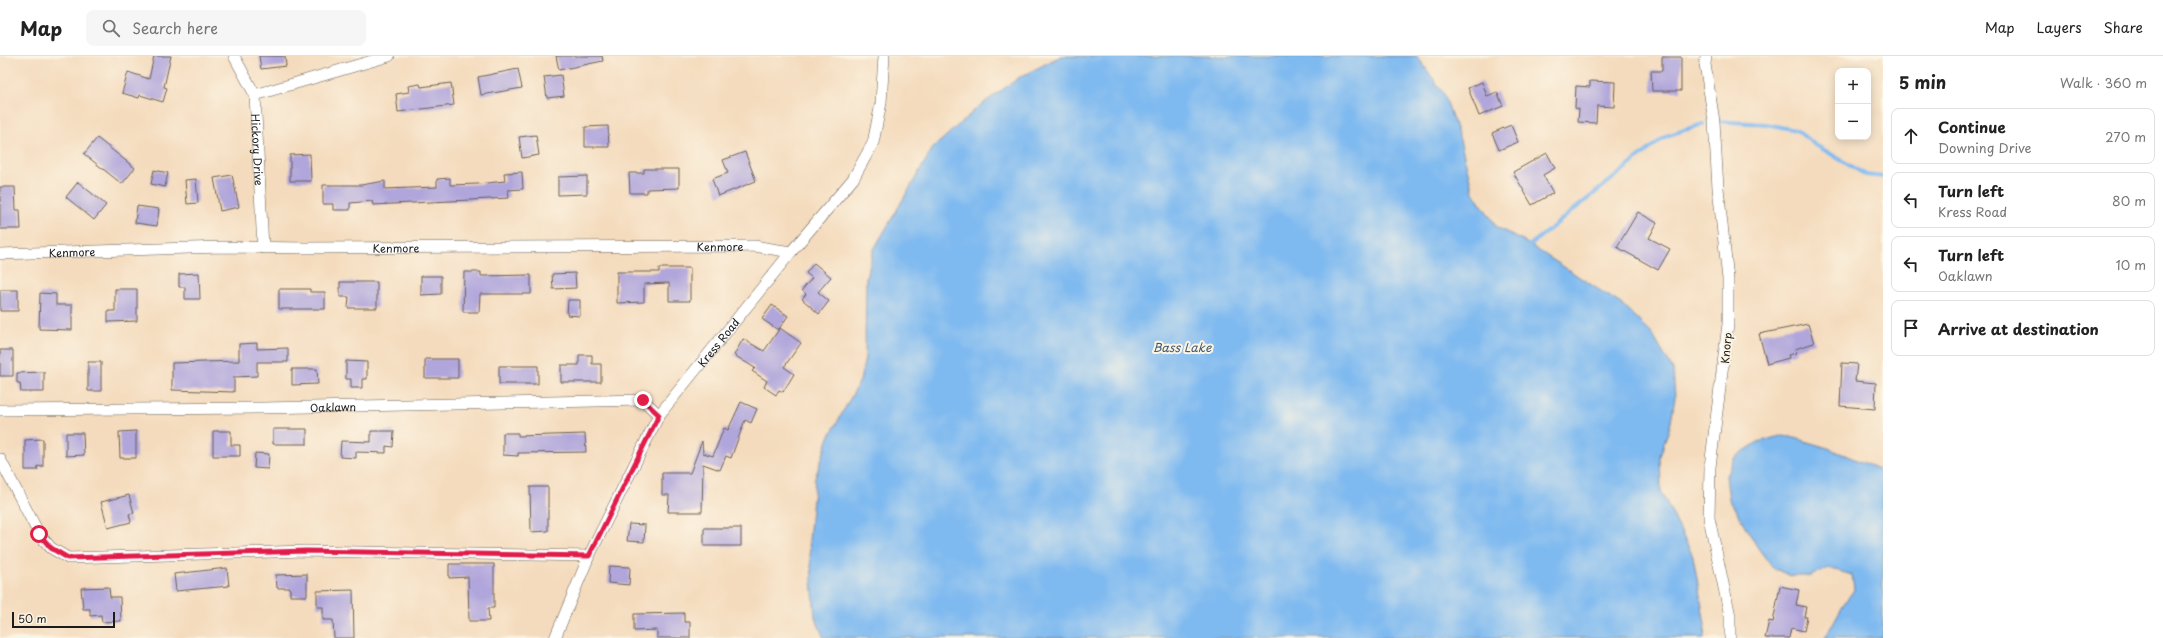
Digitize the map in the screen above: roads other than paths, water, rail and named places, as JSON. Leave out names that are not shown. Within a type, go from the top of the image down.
[{"type":"street","name":"Hickory Drive","points":[[234,56],[255,95],[263,248]]},
{"type":"street","points":[[255,95],[389,56]]},
{"type":"street","name":"Kress Road","points":[[555,638],[589,556],[659,415],[791,252],[853,179],[873,143],[881,103],[884,56]]},
{"type":"street","name":"Knorp","points":[[1706,56],[1705,64],[1714,121],[1718,188],[1728,279],[1728,324],[1710,467],[1709,518],[1730,616],[1730,638]]},
{"type":"street","name":"Kenmore","points":[[0,254],[222,247],[754,246],[791,252]]},
{"type":"street","name":"Oaklawn","points":[[0,410],[263,408],[643,400],[659,415]]},
{"type":"street","points":[[0,459],[39,534],[51,548],[68,558],[306,551],[589,556]]},
{"type":"water","name":"Bass Lake","points":[[1061,56],[1417,56],[1444,94],[1460,140],[1473,192],[1497,227],[1530,245],[1624,306],[1652,334],[1673,370],[1675,398],[1670,426],[1660,456],[1661,491],[1693,556],[1705,624],[1704,638],[824,638],[815,617],[809,541],[815,478],[829,437],[860,381],[865,358],[866,278],[874,249],[933,148],[977,108],[1020,77]]},
{"type":"water","points":[[1784,435],[1828,448],[1883,471],[1883,638],[1825,638],[1843,605],[1854,590],[1852,575],[1829,568],[1810,576],[1791,576],[1773,568],[1758,548],[1729,499],[1726,476],[1735,457],[1758,442]]},
{"type":"waterway","points":[[1715,121],[1766,124],[1796,130],[1814,144],[1866,175],[1883,177]]},
{"type":"waterway","points":[[1528,249],[1530,245],[1666,136],[1703,124]]}]
